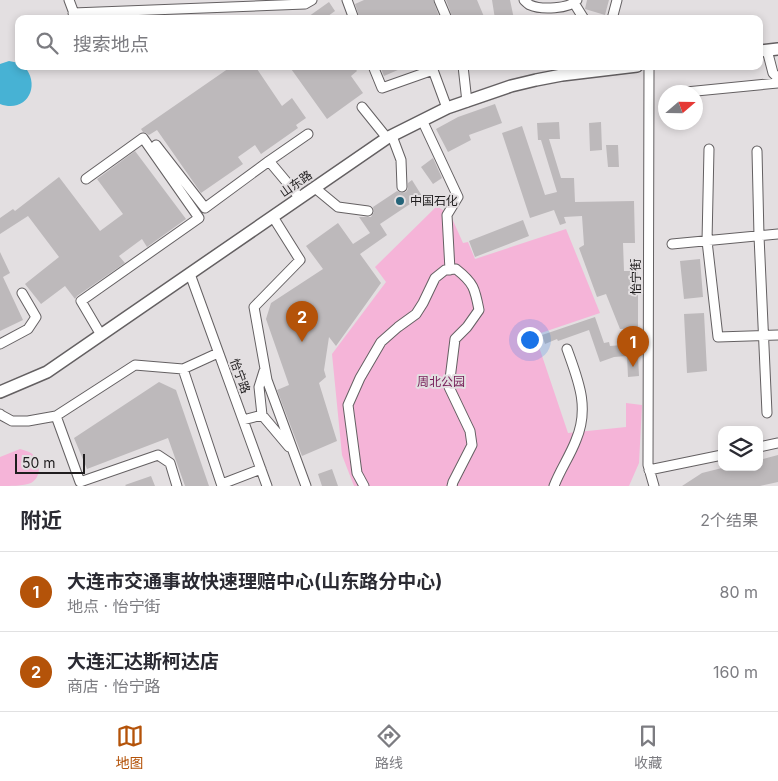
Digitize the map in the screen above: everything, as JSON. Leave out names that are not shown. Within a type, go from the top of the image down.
[{"type":"main road","name":"山东路","points":[[0,392],[47,372],[389,137],[446,108],[511,86],[598,70]]},
{"type":"street","points":[[69,0],[74,15]]},
{"type":"street","points":[[93,15],[305,4],[312,0]]},
{"type":"street","points":[[347,0],[353,15]]},
{"type":"street","points":[[440,0],[446,15]]},
{"type":"street","points":[[524,0],[529,5],[551,8],[575,2],[582,15]]},
{"type":"street","points":[[613,15],[617,0]]},
{"type":"street","points":[[768,50],[773,73],[778,78]]},
{"type":"street","points":[[375,70],[382,88],[431,70]]},
{"type":"street","points":[[436,70],[446,108]]},
{"type":"street","points":[[463,70],[467,102]]},
{"type":"street","name":"怡宁街","points":[[649,70],[648,465],[652,485]]},
{"type":"street","points":[[703,90],[778,82]]},
{"type":"street","points":[[362,107],[389,137],[401,160],[402,187]]},
{"type":"street","points":[[422,120],[458,197],[447,216],[450,270]]},
{"type":"street","points":[[156,145],[205,208],[308,134]]},
{"type":"street","points":[[86,179],[143,138],[199,218],[81,301],[101,335]]},
{"type":"street","points":[[709,149],[707,241],[718,337],[778,335]]},
{"type":"street","points":[[757,150],[767,412]]},
{"type":"street","points":[[269,161],[300,198]]},
{"type":"street","points":[[315,188],[338,207],[368,211]]},
{"type":"street","points":[[273,217],[300,260],[254,307],[267,380],[306,486]]},
{"type":"street","points":[[672,244],[778,234]]},
{"type":"street","points":[[364,486],[357,473],[348,405],[360,378],[381,342],[416,314],[435,278],[445,270],[456,270],[469,279],[475,291],[479,310],[468,328],[455,339],[449,387],[470,431],[472,445],[452,486]]},
{"type":"street","name":"怡宁路","points":[[190,274],[267,486]]},
{"type":"street","points":[[0,344],[28,329],[36,317],[22,293]]},
{"type":"street","points":[[554,486],[576,439],[583,417],[580,385],[567,349]]},
{"type":"street","points":[[0,414],[12,421],[28,421],[56,416],[135,365],[183,369],[218,353]]},
{"type":"street","points":[[183,369],[222,485],[261,469]]},
{"type":"street","points":[[265,369],[259,387],[262,415],[294,453]]},
{"type":"street","points":[[243,420],[262,415]]},
{"type":"street","points":[[56,416],[80,482],[158,455],[170,463],[177,486]]},
{"type":"street","points":[[763,446],[778,443]]},
{"type":"street","points":[[649,470],[718,456]]},
{"type":"green space","name":"周北公园","points":[[437,206],[451,216],[463,243],[468,242],[475,259],[566,229],[600,313],[535,335],[568,433],[626,427],[626,403],[642,405],[639,463],[629,486],[354,486],[342,455],[332,354],[386,282],[375,267]]},
{"type":"green space","points":[[20,449],[31,453],[37,460],[39,468],[37,477],[28,484],[0,486],[0,457]]},
{"type":"water","points":[[9,61],[15,62],[15,70],[26,70],[32,82],[29,96],[24,102],[9,106],[0,104],[0,64]]},
{"type":"building","points":[[364,0],[433,0],[439,15],[359,15],[355,4]]},
{"type":"building","points":[[446,0],[477,0],[483,15],[452,15]]},
{"type":"building","points":[[492,0],[510,0],[513,15],[494,15]]},
{"type":"building","points":[[587,0],[609,0],[605,15],[585,9]]},
{"type":"building","points":[[329,2],[335,11],[330,15],[311,15]]},
{"type":"building","points":[[226,70],[258,70],[282,106],[292,98],[306,118],[296,125],[298,128],[261,154],[255,145],[238,157],[243,164],[201,193],[157,130],[149,135],[141,129]]},
{"type":"building","points":[[292,70],[357,71],[351,76],[363,93],[327,119]]},
{"type":"building","points":[[382,70],[398,70],[384,76]]},
{"type":"building","points":[[495,104],[502,123],[469,135],[471,140],[448,152],[436,129],[458,117]]},
{"type":"building","points":[[559,122],[560,139],[549,139],[561,178],[574,178],[575,202],[634,201],[635,243],[623,243],[624,271],[638,271],[638,328],[620,329],[606,294],[597,297],[579,248],[584,245],[582,216],[564,217],[566,223],[560,225],[554,210],[530,218],[502,133],[522,126],[545,195],[557,192],[541,140],[538,140],[537,123]]},
{"type":"building","points":[[601,122],[602,150],[590,151],[589,123]]},
{"type":"building","points":[[606,145],[618,145],[619,167],[608,167]]},
{"type":"building","points":[[135,151],[186,219],[147,247],[142,239],[119,256],[125,263],[75,299],[65,286],[41,304],[25,284],[59,257],[28,216],[0,234],[0,218],[13,209],[15,211],[59,177],[100,231],[123,214],[97,179]]},
{"type":"building","points":[[433,158],[442,178],[433,184],[421,167]]},
{"type":"building","points":[[412,180],[422,196],[380,224],[387,235],[360,254],[381,283],[336,346],[329,337],[324,370],[326,377],[319,383],[337,441],[302,456],[277,390],[289,385],[266,319],[271,303],[323,269],[306,246],[338,223],[353,244],[370,233],[359,217],[371,217],[374,212],[373,207],[397,191],[406,192],[408,183]]},
{"type":"building","points":[[523,220],[529,236],[475,257],[469,241]]},
{"type":"building","points":[[0,252],[10,273],[3,277],[23,320],[0,331]]},
{"type":"building","points":[[700,259],[703,297],[684,299],[680,261]]},
{"type":"building","points":[[704,313],[707,371],[687,373],[684,314]]},
{"type":"building","points":[[595,317],[604,343],[609,342],[610,346],[634,344],[635,355],[638,355],[639,376],[628,377],[627,356],[614,357],[600,362],[589,330],[545,344],[542,335]]},
{"type":"building","points":[[159,382],[176,390],[209,486],[185,486],[168,438],[87,469],[74,438]]},
{"type":"building","points":[[778,455],[778,482],[760,486],[682,486],[702,473],[718,469],[718,471],[763,471],[763,459]]},
{"type":"building","points":[[332,469],[338,486],[322,486],[318,474]]},
{"type":"building","points":[[151,476],[155,486],[125,485]]},
{"type":"place","name":"中国石化","points":[[400,201]]},
{"type":"place","name":"大连汇达斯柯达店","points":[[302,342]]},
{"type":"place","name":"大连市交通事故快速理赔中心(山东路分中心)","points":[[633,367]]}]
